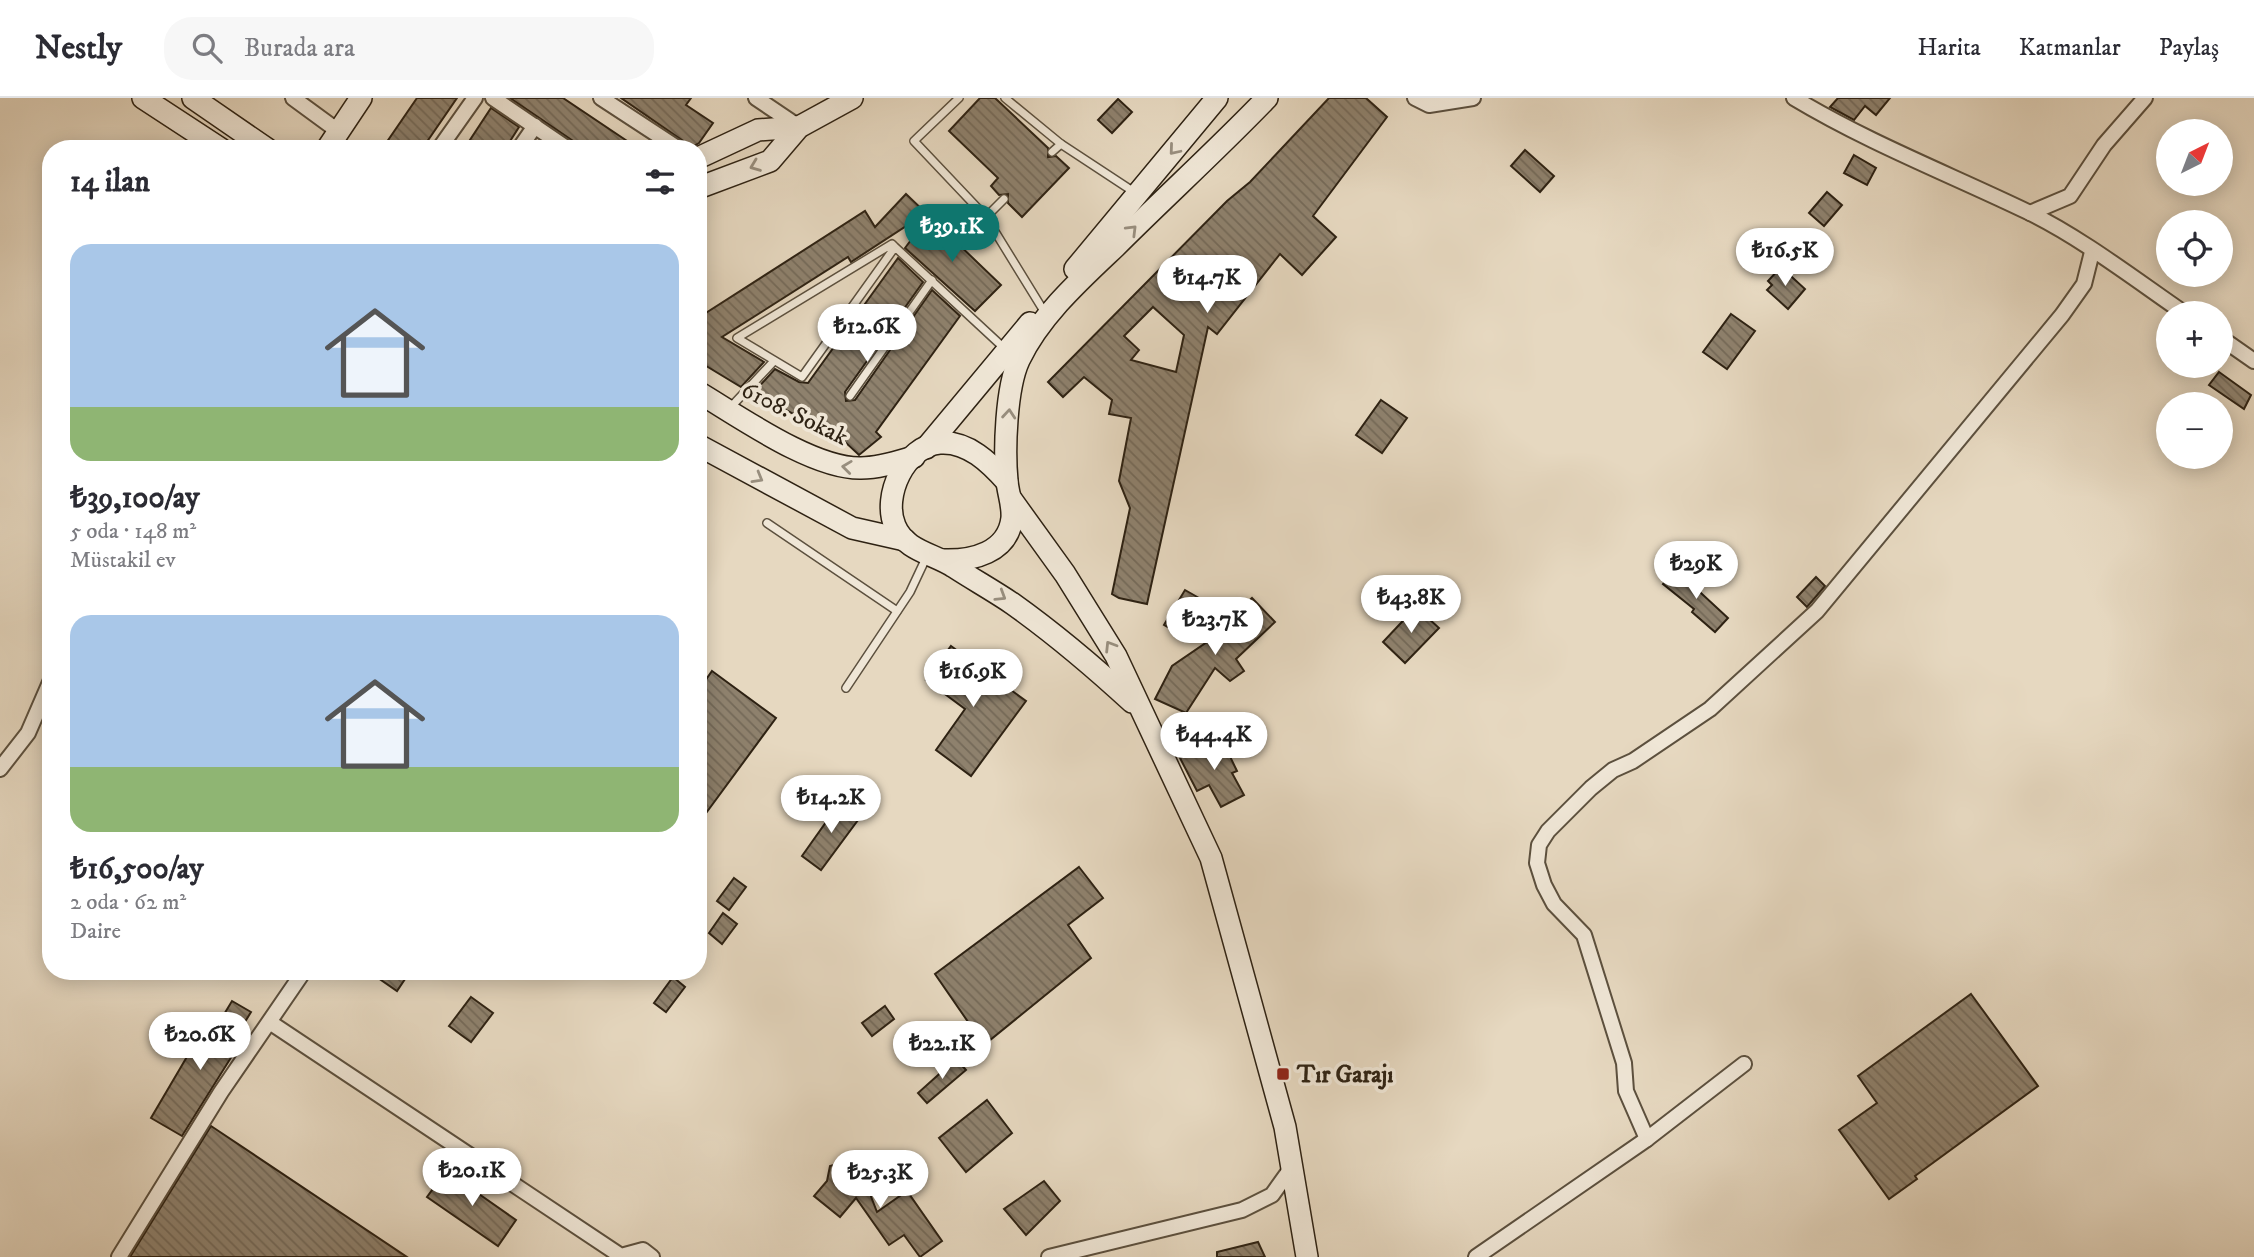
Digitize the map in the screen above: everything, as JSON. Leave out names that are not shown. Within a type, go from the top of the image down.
[{"type":"main road","points":[[143,98],[207,140]]},
{"type":"main road","points":[[193,98],[254,140]]},
{"type":"main road","points":[[332,140],[361,98]]},
{"type":"main road","points":[[707,185],[770,161],[799,127],[852,98]]},
{"type":"main road","points":[[905,540],[895,527],[892,491],[899,475],[1217,98]]},
{"type":"main road","points":[[935,557],[965,561],[986,554],[1010,529],[1013,382],[1019,360],[1043,323],[1078,282],[1267,98]]},
{"type":"main road","points":[[707,155],[758,130],[799,127]]},
{"type":"main road","name":"6108. Sokak","points":[[707,397],[830,465],[860,468],[920,452]]},
{"type":"main road","points":[[920,452],[940,443],[959,445],[979,455],[1009,491],[1116,656],[1172,771],[1210,858],[1256,1016],[1285,1127],[1307,1257]]},
{"type":"main road","points":[[707,450],[852,528],[905,540],[1012,603],[1080,655],[1139,708]]},
{"type":"street","points":[[293,98],[332,140]]},
{"type":"street","points":[[445,140],[475,98]]},
{"type":"street","points":[[493,98],[555,140]]},
{"type":"street","points":[[601,98],[665,140]]},
{"type":"street","points":[[756,98],[799,127]]},
{"type":"street","points":[[1415,98],[1429,106],[1473,98]]},
{"type":"street","points":[[1794,98],[1837,124],[1913,162],[2030,213],[2166,301]]},
{"type":"street","points":[[2030,213],[2070,196],[2104,145],[2146,98]]},
{"type":"street","points":[[525,140],[535,126]]},
{"type":"street","points":[[1647,1139],[1626,1091],[1624,1063],[1584,935],[1554,904],[1544,885],[1537,863],[1539,845],[1548,831],[1598,782],[1710,709],[1817,611],[2062,315],[2084,284],[2092,252]]},
{"type":"street","points":[[2233,346],[2254,361]]},
{"type":"street","points":[[0,769],[28,733],[42,701]]},
{"type":"street","points":[[119,1257],[221,1092],[298,980]]},
{"type":"street","points":[[271,1023],[621,1256],[643,1250],[652,1257]]},
{"type":"street","points":[[1476,1257],[1647,1139],[1744,1064]]},
{"type":"street","points":[[1049,1257],[1242,1210],[1272,1195],[1292,1167]]},
{"type":"lane","points":[[959,98],[914,141],[986,217],[1042,308]]},
{"type":"lane","points":[[1005,98],[1061,145],[1137,194]]},
{"type":"lane","points":[[1052,152],[1061,145]]},
{"type":"lane","points":[[986,217],[1004,200]]},
{"type":"lane","points":[[895,247],[802,377],[737,338],[892,244],[1007,350]]},
{"type":"lane","points":[[850,396],[932,280]]},
{"type":"lane","points":[[729,410],[774,361]]},
{"type":"lane","points":[[767,523],[897,611]]},
{"type":"lane","points":[[846,688],[935,557]]},
{"type":"building","points":[[417,98],[457,98],[428,140],[388,140]]},
{"type":"building","points":[[510,98],[563,98],[626,140],[572,140]]},
{"type":"building","points":[[621,98],[691,98],[686,105],[713,123],[701,140],[682,140]]},
{"type":"building","points":[[980,98],[995,98],[1048,148],[1048,157],[1056,156],[1069,168],[1022,217],[1008,203],[1008,194],[999,195],[991,186],[998,178],[949,131]]},
{"type":"building","points":[[1329,98],[1366,98],[1387,117],[1313,216],[1336,237],[1302,275],[1280,254],[1217,334],[1208,327],[1147,604],[1119,598],[1112,594],[1130,508],[1119,481],[1131,418],[1109,414],[1112,400],[1084,377],[1063,397],[1048,382],[1227,201],[1250,182]],"holes":[[[1153,307],[1184,335],[1176,372],[1131,360],[1139,350],[1124,336]]]},
{"type":"building","points":[[1838,98],[1890,98],[1876,115],[1865,106],[1854,120],[1830,107]]},
{"type":"building","points":[[1118,99],[1132,112],[1112,133],[1098,120]]},
{"type":"building","points":[[491,108],[519,127],[511,140],[470,140]]},
{"type":"building","points":[[1525,150],[1554,176],[1540,192],[1511,166]]},
{"type":"building","points":[[1854,155],[1876,168],[1867,185],[1844,173]]},
{"type":"building","points":[[1827,192],[1842,205],[1824,226],[1809,213]]},
{"type":"building","points":[[906,194],[926,213],[851,262],[848,257],[722,337],[764,362],[741,387],[707,366],[707,312],[865,211],[875,227]]},
{"type":"building","points":[[929,216],[1001,285],[975,311],[905,248]]},
{"type":"building","points":[[898,258],[923,282],[845,392],[846,401],[855,400],[932,290],[960,316],[876,432],[881,437],[859,455],[842,439],[753,393],[775,369],[799,382],[808,383]]},
{"type":"building","points":[[1781,267],[1805,289],[1788,309],[1767,290],[1772,285],[1768,281]]},
{"type":"building","points":[[1731,314],[1755,331],[1727,369],[1703,352]]},
{"type":"building","points":[[2214,378],[2227,378],[2251,395],[2244,409],[2233,401],[2233,392],[2219,392],[2209,385]]},
{"type":"building","points":[[1381,400],[1407,418],[1382,453],[1356,435]]},
{"type":"building","points":[[1675,569],[1728,618],[1715,632],[1692,612],[1694,609],[1663,584]]},
{"type":"building","points":[[1816,577],[1825,586],[1807,607],[1797,597]]},
{"type":"building","points":[[1185,590],[1199,598],[1178,633],[1164,625]]},
{"type":"building","points":[[1252,598],[1275,622],[1236,659],[1244,671],[1230,681],[1215,668],[1186,713],[1155,699],[1172,666],[1223,631],[1220,628]]},
{"type":"building","points":[[1416,607],[1439,628],[1405,663],[1383,642]]},
{"type":"building","points":[[951,646],[1026,701],[971,776],[936,750],[965,709],[926,680]]},
{"type":"building","points":[[712,671],[776,718],[707,812],[707,678]]},
{"type":"building","points":[[1221,738],[1237,771],[1232,773],[1244,795],[1221,807],[1209,785],[1197,791],[1180,758]]},
{"type":"building","points":[[841,801],[861,816],[821,870],[802,856]]},
{"type":"building","points":[[1079,867],[1103,898],[1068,925],[1091,958],[984,1045],[935,974]]},
{"type":"building","points":[[734,878],[746,887],[729,910],[717,901]]},
{"type":"building","points":[[723,913],[737,924],[722,944],[709,933]]},
{"type":"building","points":[[381,980],[404,980],[397,991]]},
{"type":"building","points":[[671,980],[677,980],[685,987],[666,1012],[654,1003]]},
{"type":"building","points":[[1971,994],[2038,1086],[1915,1176],[1917,1179],[1889,1199],[1839,1130],[1877,1103],[1858,1076]]},
{"type":"building","points":[[471,997],[493,1013],[471,1042],[449,1026]]},
{"type":"building","points":[[232,1001],[251,1012],[226,1053],[232,1056],[182,1136],[151,1118],[205,1026],[214,1031]]},
{"type":"building","points":[[885,1006],[894,1019],[872,1036],[862,1023]]},
{"type":"building","points":[[956,1059],[966,1070],[927,1103],[918,1093]]},
{"type":"building","points":[[987,1100],[1012,1133],[966,1172],[939,1138]]},
{"type":"building","points":[[211,1126],[407,1257],[130,1257]]},
{"type":"building","points":[[843,1162],[854,1170],[855,1189],[870,1194],[877,1212],[907,1191],[942,1241],[920,1257],[904,1235],[889,1245],[856,1198],[840,1217],[814,1196],[827,1181],[830,1166]]},
{"type":"building","points":[[446,1171],[516,1220],[498,1246],[427,1197]]},
{"type":"building","points":[[1044,1181],[1060,1201],[1026,1235],[1004,1209]]},
{"type":"building","points":[[1258,1242],[1265,1257],[1217,1257],[1217,1252]]},
{"type":"place","name":"Tır Garajı","points":[[1283,1074]]}]
